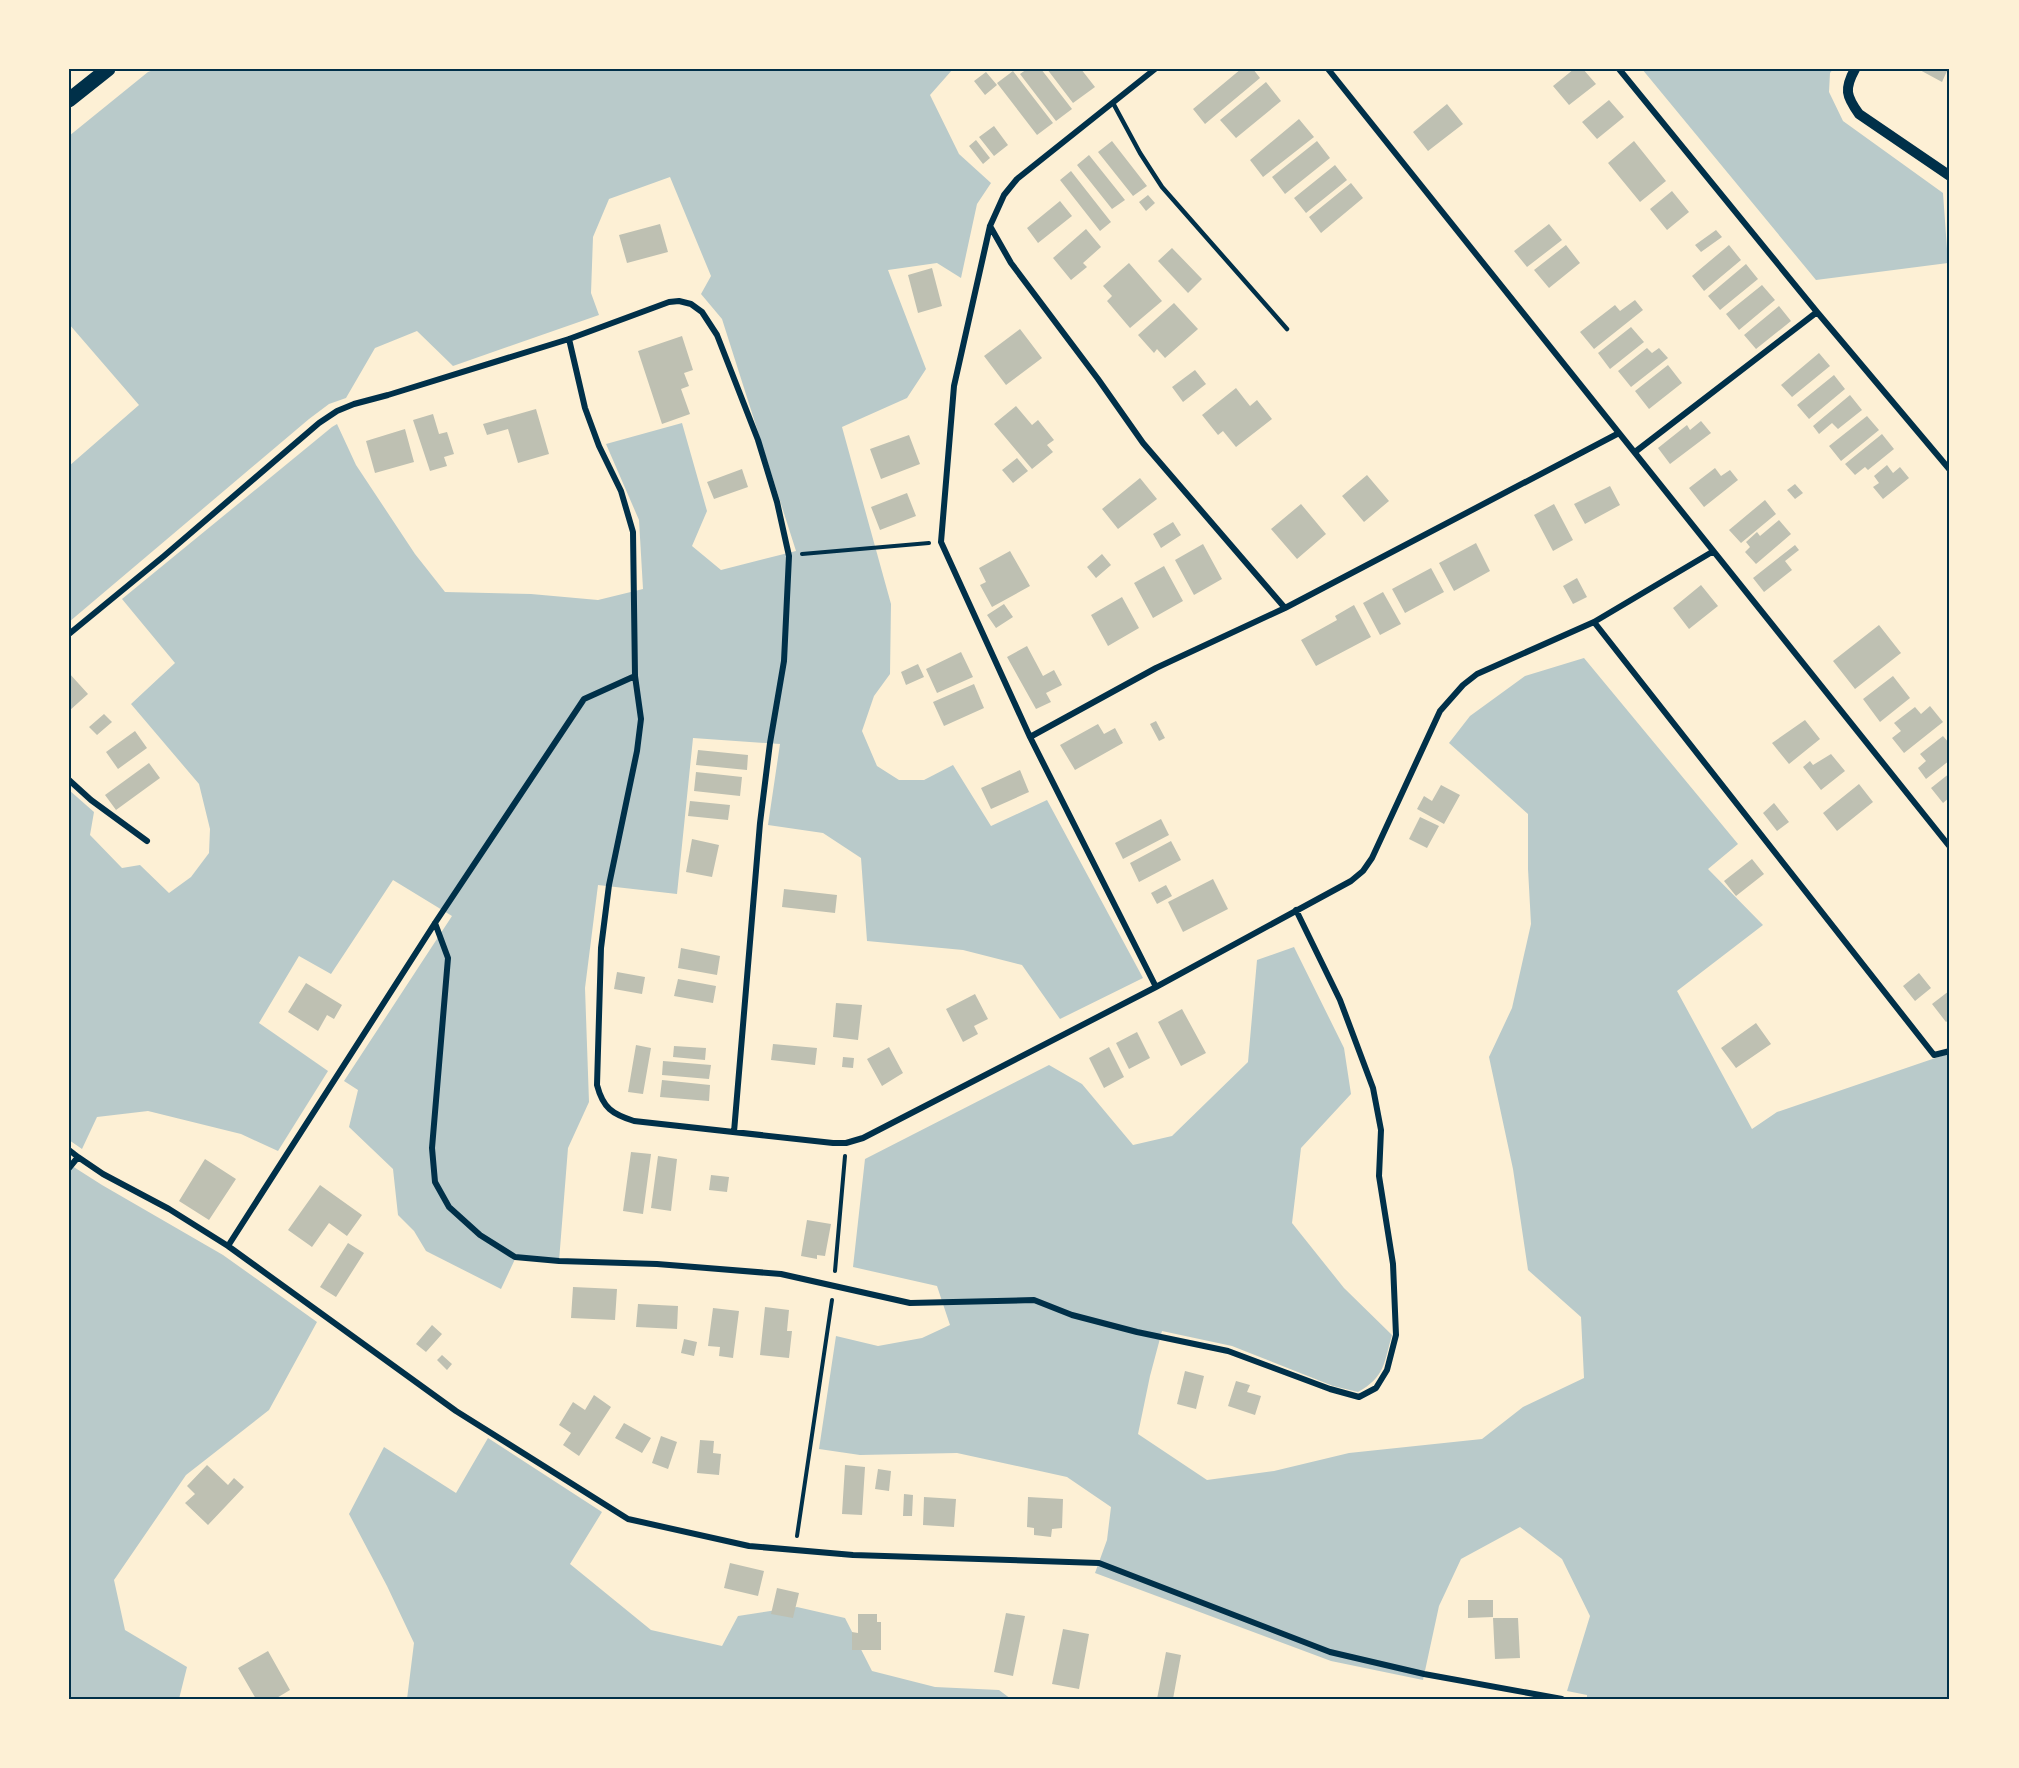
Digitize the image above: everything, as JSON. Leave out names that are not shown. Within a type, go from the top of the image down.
[{"type":"main road","points":[[69,100],[108,69]]},
{"type":"street","points":[[1155,69],[1017,179],[1005,195],[990,226],[954,386],[941,542],[1030,737],[1156,987]]},
{"type":"street","points":[[1328,69],[1950,847]]},
{"type":"street","points":[[1618,69],[1950,470]]},
{"type":"street","points":[[1855,69],[1848,83],[1849,100],[1859,114],[1950,176]]},
{"type":"street","points":[[990,226],[1011,263],[1098,378],[1143,443],[1285,608]]},
{"type":"street","points":[[69,634],[319,423],[337,411],[569,339],[669,302],[680,301],[691,304],[702,312],[717,335],[758,440],[777,502],[789,556],[784,661],[770,742],[760,823],[734,1132]]},
{"type":"street","points":[[1635,452],[1817,312]]},
{"type":"street","points":[[569,339],[585,408],[599,446],[621,491],[633,532],[635,676],[641,719],[637,751],[609,885],[601,948],[597,1085],[601,1099],[608,1109],[618,1116],[634,1121],[846,1143],[863,1138],[1156,987],[1351,880],[1368,864],[1432,725],[1449,698],[1462,685],[1477,674],[1594,622],[1712,552]]},
{"type":"street","points":[[1030,737],[1156,668],[1285,608],[1619,433]]},
{"type":"street","points":[[1594,622],[1934,1054],[1950,1051]]},
{"type":"street","points":[[228,1246],[435,923],[584,699],[635,676]]},
{"type":"street","points":[[69,780],[91,800],[147,841]]},
{"type":"street","points":[[435,923],[448,958],[432,1148],[435,1182],[449,1208],[480,1235],[515,1257],[597,1263],[657,1264],[781,1274],[910,1303],[1034,1300],[1072,1315],[1137,1332],[1228,1351],[1330,1389],[1359,1397],[1376,1388],[1387,1370],[1396,1335],[1393,1264],[1379,1176],[1381,1130],[1373,1088],[1340,1000],[1296,910]]},
{"type":"street","points":[[69,1150],[103,1174],[169,1209],[228,1246],[456,1411],[628,1519],[749,1546],[853,1555],[1099,1563],[1330,1652],[1424,1674],[1562,1699]]},
{"type":"street","points":[[69,1168],[78,1157]]},
{"type":"lane","points":[[1113,103],[1140,153],[1162,187],[1287,329]]},
{"type":"path","points":[[789,556],[941,542]]},
{"type":"path","points":[[796,1545],[834,1286],[846,1143]]},
{"type":"shaded area","points":[[156,69],[953,69],[930,95],[959,154],[991,183],[977,204],[961,278],[937,263],[888,270],[926,369],[907,398],[842,427],[891,604],[890,674],[874,696],[862,731],[877,766],[899,780],[924,780],[953,765],[991,826],[1047,800],[1143,978],[1060,1019],[1022,965],[963,950],[867,941],[861,858],[823,833],[768,825],[780,744],[693,738],[677,894],[598,885],[585,988],[589,1102],[568,1148],[559,1261],[516,1257],[501,1289],[426,1251],[414,1231],[398,1215],[393,1169],[349,1127],[358,1090],[344,1081],[452,916],[393,880],[331,974],[299,956],[259,1023],[328,1071],[278,1151],[241,1134],[148,1111],[97,1117],[82,1149],[69,1140],[69,790],[94,812],[90,835],[122,868],[140,865],[169,893],[191,877],[209,853],[210,829],[199,784],[131,704],[175,663],[122,599],[332,427],[337,424],[356,465],[415,554],[445,592],[531,594],[598,600],[643,589],[639,520],[606,444],[682,423],[707,511],[692,546],[721,570],[796,551],[722,319],[701,294],[711,276],[670,177],[609,199],[593,237],[591,293],[599,315],[453,366],[417,331],[375,348],[346,398],[329,404],[309,419],[69,622],[69,466],[139,405],[69,324],[69,136],[148,72]]},
{"type":"shaded area","points":[[1642,69],[1833,69],[1830,73],[1829,92],[1843,121],[1943,193],[1948,263],[1816,280]]},
{"type":"shaded area","points":[[1584,658],[1738,844],[1708,869],[1763,925],[1677,991],[1752,1129],[1777,1112],[1950,1053],[1950,1699],[1587,1699],[1587,1695],[1567,1691],[1590,1616],[1562,1559],[1520,1527],[1461,1559],[1439,1606],[1423,1680],[1331,1661],[1095,1573],[1107,1540],[1111,1507],[1067,1477],[957,1453],[860,1455],[819,1449],[836,1336],[878,1346],[922,1338],[950,1325],[937,1286],[853,1267],[865,1159],[1049,1065],[1082,1084],[1133,1145],[1172,1136],[1248,1062],[1257,960],[1294,947],[1344,1048],[1351,1094],[1301,1148],[1292,1223],[1344,1288],[1392,1335],[1385,1361],[1374,1381],[1358,1392],[1333,1386],[1232,1346],[1162,1331],[1138,1434],[1207,1480],[1274,1471],[1349,1453],[1482,1439],[1523,1407],[1584,1378],[1581,1317],[1528,1270],[1513,1169],[1489,1057],[1512,1008],[1531,924],[1528,814],[1449,743],[1470,716],[1525,676]]},
{"type":"shaded area","points":[[69,1164],[223,1255],[317,1322],[269,1410],[186,1475],[114,1580],[125,1630],[187,1667],[179,1699],[69,1699]]},
{"type":"shaded area","points":[[488,1438],[602,1512],[570,1564],[651,1630],[722,1646],[738,1616],[797,1607],[845,1618],[872,1671],[935,1687],[999,1690],[1011,1699],[407,1699],[414,1643],[349,1514],[384,1447],[456,1493]]},
{"type":"building","points":[[1027,69],[1041,69],[1072,109],[1056,121],[1020,74]]},
{"type":"building","points":[[1047,69],[1081,69],[1095,87],[1073,103]]},
{"type":"building","points":[[1241,69],[1253,69],[1260,78],[1205,124],[1193,109]]},
{"type":"building","points":[[1574,69],[1583,69],[1596,84],[1569,105],[1553,86]]},
{"type":"building","points":[[1918,69],[1950,69],[1950,73],[1947,71],[1942,82]]},
{"type":"building","points":[[1013,71],[1053,123],[1037,135],[997,83]]},
{"type":"building","points":[[986,72],[997,85],[985,95],[974,81]]},
{"type":"building","points":[[1266,82],[1281,101],[1236,138],[1220,120]]},
{"type":"building","points":[[1609,100],[1624,117],[1597,139],[1582,122]]},
{"type":"building","points":[[1447,104],[1463,124],[1428,151],[1413,132]]},
{"type":"building","points":[[1299,119],[1314,137],[1263,177],[1250,160]]},
{"type":"building","points":[[994,126],[1008,145],[994,156],[979,137]]},
{"type":"building","points":[[976,140],[990,158],[983,164],[969,146]]},
{"type":"building","points":[[1112,141],[1147,186],[1133,196],[1098,152]]},
{"type":"building","points":[[1317,141],[1330,158],[1285,194],[1272,177]]},
{"type":"building","points":[[1634,141],[1666,181],[1640,202],[1608,163]]},
{"type":"building","points":[[1089,155],[1125,200],[1112,209],[1077,165]]},
{"type":"building","points":[[1335,165],[1347,180],[1306,213],[1294,198]]},
{"type":"building","points":[[1071,171],[1111,222],[1100,231],[1060,180]]},
{"type":"building","points":[[1351,183],[1363,198],[1321,233],[1309,217]]},
{"type":"building","points":[[1672,191],[1689,212],[1667,230],[1650,209]]},
{"type":"building","points":[[1148,195],[1155,203],[1146,211],[1139,202]]},
{"type":"building","points":[[1060,201],[1072,216],[1038,243],[1027,228]]},
{"type":"building","points":[[660,224],[668,252],[627,263],[619,235]]},
{"type":"building","points":[[1549,224],[1562,240],[1527,267],[1514,251]]},
{"type":"building","points":[[1086,229],[1101,247],[1083,263],[1087,267],[1071,280],[1053,258]]},
{"type":"building","points":[[1716,230],[1722,237],[1701,252],[1695,245]]},
{"type":"building","points":[[1566,245],[1580,263],[1549,288],[1534,270]]},
{"type":"building","points":[[1729,245],[1741,260],[1704,291],[1692,276]]},
{"type":"building","points":[[1172,248],[1202,279],[1188,293],[1158,261]]},
{"type":"building","points":[[1129,263],[1162,301],[1130,328],[1107,301],[1112,296],[1103,286]]},
{"type":"building","points":[[1746,264],[1758,279],[1720,310],[1708,296]]},
{"type":"building","points":[[932,268],[942,306],[918,313],[908,275]]},
{"type":"building","points":[[1762,285],[1775,300],[1739,330],[1726,314]]},
{"type":"building","points":[[1635,300],[1643,310],[1594,349],[1580,332],[1615,305],[1620,311]]},
{"type":"building","points":[[1174,303],[1198,329],[1165,358],[1157,349],[1154,353],[1138,335]]},
{"type":"building","points":[[1779,306],[1791,321],[1756,349],[1744,335]]},
{"type":"building","points":[[1631,327],[1644,342],[1610,369],[1598,353]]},
{"type":"building","points":[[1020,329],[1042,358],[1006,385],[984,356]]},
{"type":"building","points":[[682,336],[693,370],[684,373],[689,386],[681,389],[690,414],[662,424],[638,351]]},
{"type":"building","points":[[1647,348],[1652,353],[1659,348],[1668,358],[1631,387],[1618,371]]},
{"type":"building","points":[[1819,353],[1830,366],[1792,397],[1781,385]]},
{"type":"building","points":[[1668,365],[1682,383],[1649,409],[1635,391]]},
{"type":"building","points":[[1195,370],[1206,384],[1183,402],[1172,387]]},
{"type":"building","points":[[1834,375],[1845,389],[1809,419],[1797,405]]},
{"type":"building","points":[[1236,388],[1250,406],[1257,400],[1272,419],[1236,447],[1223,431],[1218,435],[1202,415]]},
{"type":"building","points":[[1850,395],[1862,410],[1838,429],[1832,423],[1819,434],[1813,426]]},
{"type":"building","points":[[1016,406],[1032,425],[1038,420],[1054,440],[1047,445],[1053,452],[1032,469],[994,424]]},
{"type":"building","points":[[536,409],[549,454],[518,463],[508,429],[487,435],[483,424]]},
{"type":"building","points":[[433,414],[439,434],[447,432],[454,454],[444,457],[447,466],[430,471],[413,420]]},
{"type":"building","points":[[1867,416],[1879,430],[1841,461],[1829,446]]},
{"type":"building","points":[[1701,421],[1711,433],[1670,464],[1658,448],[1687,425],[1690,430]]},
{"type":"building","points":[[405,429],[414,462],[375,473],[366,441]]},
{"type":"building","points":[[1882,434],[1894,449],[1868,470],[1865,467],[1855,475],[1845,464]]},
{"type":"building","points":[[909,435],[920,464],[881,479],[870,449]]},
{"type":"building","points":[[1017,458],[1028,471],[1013,483],[1002,470]]},
{"type":"building","points":[[1887,465],[1893,473],[1900,467],[1909,478],[1883,499],[1873,487],[1879,483],[1874,476]]},
{"type":"building","points":[[1715,468],[1721,476],[1730,470],[1738,480],[1704,507],[1689,488]]},
{"type":"building","points":[[742,469],[748,487],[714,499],[707,482]]},
{"type":"building","points":[[1367,475],[1389,501],[1364,522],[1342,496]]},
{"type":"building","points":[[1140,478],[1157,499],[1118,529],[1102,509]]},
{"type":"building","points":[[1795,484],[1803,493],[1795,499],[1787,490]]},
{"type":"building","points":[[1610,486],[1620,505],[1585,524],[1574,504]]},
{"type":"building","points":[[907,493],[916,516],[880,530],[871,507]]},
{"type":"building","points":[[1765,500],[1776,514],[1741,543],[1729,530]]},
{"type":"building","points":[[1301,504],[1326,534],[1297,559],[1271,529]]},
{"type":"building","points":[[1554,504],[1573,540],[1553,551],[1534,515]]},
{"type":"building","points":[[1779,520],[1791,534],[1756,564],[1745,552],[1750,547],[1746,542],[1757,532],[1760,536]]},
{"type":"building","points":[[1173,522],[1181,535],[1161,548],[1153,534]]},
{"type":"building","points":[[1476,543],[1490,571],[1454,591],[1439,563]]},
{"type":"building","points":[[1203,544],[1222,579],[1194,595],[1175,560]]},
{"type":"building","points":[[1795,545],[1799,550],[1785,561],[1792,570],[1764,592],[1753,578]]},
{"type":"building","points":[[1010,551],[1030,586],[992,607],[980,585],[986,582],[979,568]]},
{"type":"building","points":[[1102,554],[1111,565],[1096,578],[1087,567]]},
{"type":"building","points":[[1164,566],[1183,601],[1153,618],[1134,583]]},
{"type":"building","points":[[1431,568],[1444,592],[1405,613],[1392,589]]},
{"type":"building","points":[[1577,578],[1587,597],[1573,604],[1563,586]]},
{"type":"building","points":[[1701,585],[1718,606],[1689,629],[1673,608]]},
{"type":"building","points":[[1383,592],[1401,624],[1380,635],[1363,603]]},
{"type":"building","points":[[1122,597],[1139,628],[1108,646],[1091,615]]},
{"type":"building","points":[[1004,604],[1013,617],[996,628],[987,615]]},
{"type":"building","points":[[1354,605],[1371,637],[1316,666],[1301,640],[1337,620],[1335,616]]},
{"type":"building","points":[[1879,625],[1901,653],[1855,689],[1833,661]]},
{"type":"building","points":[[1027,646],[1043,676],[1054,670],[1062,685],[1046,693],[1051,702],[1036,709],[1007,657]]},
{"type":"building","points":[[961,652],[973,677],[937,693],[926,669]]},
{"type":"building","points":[[918,664],[924,677],[906,685],[901,672]]},
{"type":"building","points":[[69,673],[88,694],[69,711]]},
{"type":"building","points":[[1893,676],[1910,698],[1880,722],[1863,699]]},
{"type":"building","points":[[974,684],[984,708],[944,726],[933,702]]},
{"type":"building","points":[[1930,706],[1943,722],[1904,753],[1892,738],[1901,731],[1894,723],[1915,707],[1921,714]]},
{"type":"building","points":[[104,714],[112,722],[97,735],[89,727]]},
{"type":"building","points":[[1805,720],[1820,739],[1789,764],[1772,743]]},
{"type":"building","points":[[1156,721],[1165,738],[1159,741],[1150,724]]},
{"type":"building","points":[[1098,724],[1104,734],[1115,728],[1123,743],[1075,770],[1060,745]]},
{"type":"building","points":[[135,731],[147,748],[118,769],[106,752]]},
{"type":"building","points":[[1943,736],[1950,744],[1950,760],[1926,779],[1918,768],[1926,761],[1920,754]]},
{"type":"building","points":[[698,750],[748,755],[747,770],[696,765]]},
{"type":"building","points":[[1831,754],[1845,771],[1821,790],[1803,767],[1810,761],[1813,765]]},
{"type":"building","points":[[149,763],[160,778],[116,810],[105,795]]},
{"type":"building","points":[[1020,770],[1029,792],[991,809],[981,788]]},
{"type":"building","points":[[696,772],[742,777],[740,796],[694,791]]},
{"type":"building","points":[[1950,773],[1950,797],[1943,803],[1931,788]]},
{"type":"building","points":[[1859,784],[1873,802],[1837,831],[1823,813]]},
{"type":"building","points":[[1441,785],[1460,795],[1444,824],[1417,809],[1424,796],[1432,801]]},
{"type":"building","points":[[690,801],[730,805],[728,820],[688,816]]},
{"type":"building","points":[[1774,803],[1789,822],[1777,831],[1763,813]]},
{"type":"building","points":[[1420,817],[1439,826],[1427,848],[1409,839]]},
{"type":"building","points":[[1161,819],[1169,835],[1123,859],[1115,843]]},
{"type":"building","points":[[692,839],[719,845],[712,877],[686,872]]},
{"type":"building","points":[[1171,841],[1181,860],[1139,882],[1130,863]]},
{"type":"building","points":[[1752,859],[1764,874],[1736,896],[1724,881]]},
{"type":"building","points":[[1213,879],[1228,909],[1183,932],[1168,902]]},
{"type":"building","points":[[1166,885],[1172,896],[1157,904],[1151,893]]},
{"type":"building","points":[[784,889],[837,895],[835,913],[782,907]]},
{"type":"building","points":[[681,948],[720,956],[717,975],[678,968]]},
{"type":"building","points":[[617,972],[645,977],[642,994],[614,989]]},
{"type":"building","points":[[1919,973],[1931,988],[1915,1001],[1903,986]]},
{"type":"building","points":[[678,979],[716,986],[713,1003],[674,996]]},
{"type":"building","points":[[306,983],[342,1005],[334,1019],[327,1015],[318,1031],[288,1012]]},
{"type":"building","points":[[1949,991],[1950,1019],[1946,1022],[1932,1004]]},
{"type":"building","points":[[975,994],[988,1019],[974,1026],[978,1034],[963,1042],[946,1009]]},
{"type":"building","points":[[836,1003],[862,1005],[858,1040],[833,1037]]},
{"type":"building","points":[[1182,1009],[1206,1053],[1181,1066],[1158,1022]]},
{"type":"building","points":[[1756,1023],[1771,1044],[1736,1068],[1721,1048]]},
{"type":"building","points":[[1137,1032],[1150,1058],[1129,1069],[1116,1043]]},
{"type":"building","points":[[773,1044],[817,1048],[815,1065],[771,1060]]},
{"type":"building","points":[[636,1045],[651,1048],[643,1094],[628,1092]]},
{"type":"building","points":[[674,1046],[706,1048],[705,1060],[673,1057]]},
{"type":"building","points":[[889,1047],[903,1073],[882,1086],[867,1059]]},
{"type":"building","points":[[1109,1047],[1124,1077],[1104,1088],[1089,1058]]},
{"type":"building","points":[[843,1057],[854,1058],[853,1068],[842,1067]]},
{"type":"building","points":[[663,1061],[711,1065],[709,1079],[662,1075]]},
{"type":"building","points":[[662,1080],[710,1085],[709,1101],[660,1097]]},
{"type":"building","points":[[631,1152],[651,1154],[643,1214],[623,1211]]},
{"type":"building","points":[[658,1156],[677,1159],[671,1211],[651,1208]]},
{"type":"building","points":[[205,1159],[236,1179],[209,1220],[179,1201]]},
{"type":"building","points":[[711,1175],[729,1177],[727,1192],[709,1190]]},
{"type":"building","points":[[320,1185],[362,1215],[347,1236],[329,1223],[312,1247],[288,1230]]},
{"type":"building","points":[[807,1220],[831,1224],[825,1256],[817,1255],[817,1259],[801,1256]]},
{"type":"building","points":[[348,1243],[364,1253],[336,1297],[320,1287]]},
{"type":"building","points":[[573,1287],[617,1289],[615,1320],[571,1318]]},
{"type":"building","points":[[638,1304],[678,1306],[677,1329],[636,1327]]},
{"type":"building","points":[[765,1307],[789,1310],[787,1331],[792,1331],[789,1358],[760,1355]]},
{"type":"building","points":[[713,1308],[739,1311],[733,1358],[719,1356],[720,1347],[708,1346]]},
{"type":"building","points":[[432,1325],[442,1334],[426,1352],[416,1344]]},
{"type":"building","points":[[684,1339],[697,1342],[694,1356],[681,1353]]},
{"type":"building","points":[[442,1355],[452,1364],[447,1370],[437,1360]]},
{"type":"building","points":[[1185,1371],[1204,1376],[1196,1409],[1177,1404]]},
{"type":"building","points":[[1236,1381],[1250,1385],[1247,1392],[1261,1396],[1255,1415],[1228,1406]]},
{"type":"building","points":[[594,1395],[611,1407],[579,1456],[563,1445],[571,1433],[559,1425],[573,1402],[585,1410]]},
{"type":"building","points":[[624,1423],[651,1438],[642,1453],[615,1438]]},
{"type":"building","points":[[661,1436],[677,1442],[668,1469],[652,1463]]},
{"type":"building","points":[[700,1440],[714,1441],[713,1453],[721,1454],[719,1475],[697,1473]]},
{"type":"building","points":[[207,1465],[228,1485],[234,1478],[244,1487],[208,1525],[185,1503],[195,1494],[187,1486]]},
{"type":"building","points":[[845,1465],[865,1467],[862,1515],[842,1514]]},
{"type":"building","points":[[878,1469],[891,1471],[889,1491],[875,1489]]},
{"type":"building","points":[[904,1494],[913,1495],[912,1516],[903,1516]]},
{"type":"building","points":[[924,1497],[956,1499],[954,1527],[923,1525]]},
{"type":"building","points":[[1028,1497],[1063,1499],[1062,1528],[1052,1529],[1051,1537],[1034,1535],[1034,1528],[1027,1527]]},
{"type":"building","points":[[730,1563],[764,1571],[758,1596],[724,1588]]},
{"type":"building","points":[[777,1588],[799,1593],[793,1618],[771,1614]]},
{"type":"building","points":[[1468,1600],[1493,1600],[1493,1617],[1468,1618]]},
{"type":"building","points":[[1006,1613],[1025,1616],[1013,1676],[994,1672]]},
{"type":"building","points":[[858,1614],[877,1614],[877,1622],[881,1622],[881,1650],[852,1650],[852,1632],[858,1633]]},
{"type":"building","points":[[1493,1618],[1518,1618],[1520,1658],[1495,1659]]},
{"type":"building","points":[[1063,1629],[1089,1634],[1079,1689],[1052,1684]]},
{"type":"building","points":[[268,1651],[290,1690],[275,1699],[256,1699],[238,1668]]},
{"type":"building","points":[[1166,1652],[1181,1655],[1173,1699],[1157,1699]]}]
